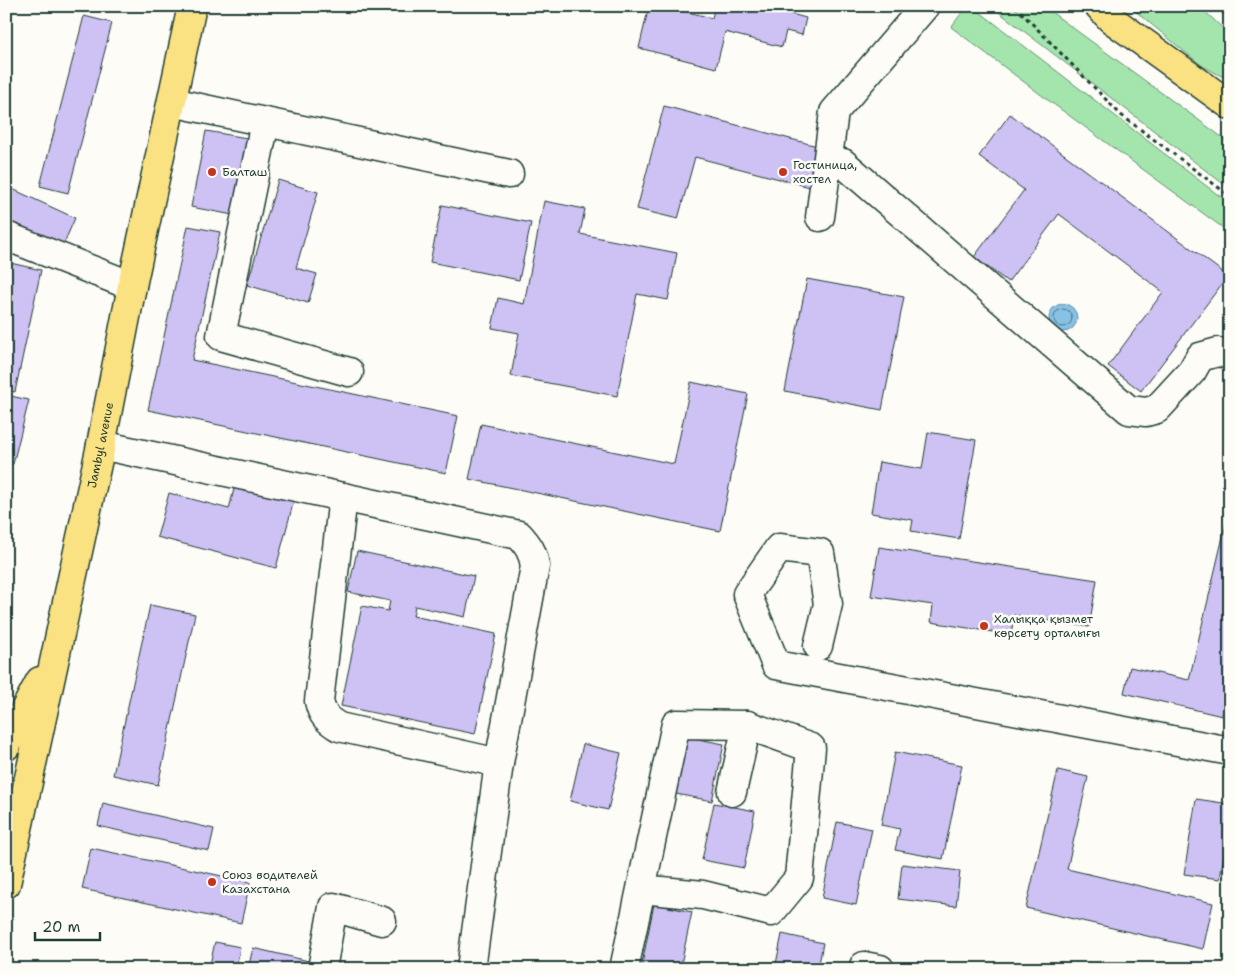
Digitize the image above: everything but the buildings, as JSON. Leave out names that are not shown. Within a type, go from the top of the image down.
[{"type":"main road","name":"Jambyl avenue","points":[[6,884],[101,445],[132,286],[192,6]]},
{"type":"main road","points":[[1105,12],[1228,98]]},
{"type":"main road","points":[[6,746],[57,648]]},
{"type":"lane","points":[[820,217],[834,112],[925,6]]},
{"type":"lane","points":[[1086,6],[1105,12]]},
{"type":"lane","points":[[172,102],[509,174]]},
{"type":"lane","points":[[265,122],[221,336],[349,372]]},
{"type":"lane","points":[[843,163],[1129,410],[1146,412],[1157,409],[1192,371],[1200,357],[1218,352],[1230,355]]},
{"type":"lane","points":[[6,236],[132,286]]},
{"type":"lane","points":[[101,445],[519,535],[528,544],[534,554],[535,566],[498,763],[471,969]]},
{"type":"lane","points":[[343,498],[318,701],[321,712],[328,721],[339,727],[498,763]]},
{"type":"lane","points":[[818,646],[828,604],[820,553],[779,548],[747,594],[776,665],[1230,751]]},
{"type":"lane","points":[[624,969],[676,724],[747,725],[811,748],[799,878],[771,912],[703,895],[641,889]]},
{"type":"lane","points":[[732,792],[747,725]]},
{"type":"lane","points":[[322,969],[333,908],[382,921]]},
{"type":"path","points":[[1015,6],[1122,115],[1230,196]]},
{"type":"path","points":[[1216,6],[1230,19]]},
{"type":"green space","points":[[967,6],[972,6],[1230,204],[1230,233],[951,27]]},
{"type":"green space","points":[[991,6],[1043,6],[1230,143],[1230,189]]},
{"type":"green space","points":[[1129,6],[1199,6],[1230,35],[1230,74],[1227,79],[1201,65]]},
{"type":"water","points":[[1063,304],[1073,308],[1077,318],[1073,328],[1063,332],[1053,328],[1049,318],[1053,308]]},
{"type":"place","name":"Балташ","points":[[212,172]]},
{"type":"place","name":"Гостиница, хостел","points":[[783,172]]},
{"type":"place","name":"Халыққа қызмет көрсету орталығы","points":[[984,626]]},
{"type":"place","name":"Союз водителей Казахстана","points":[[212,882]]}]
